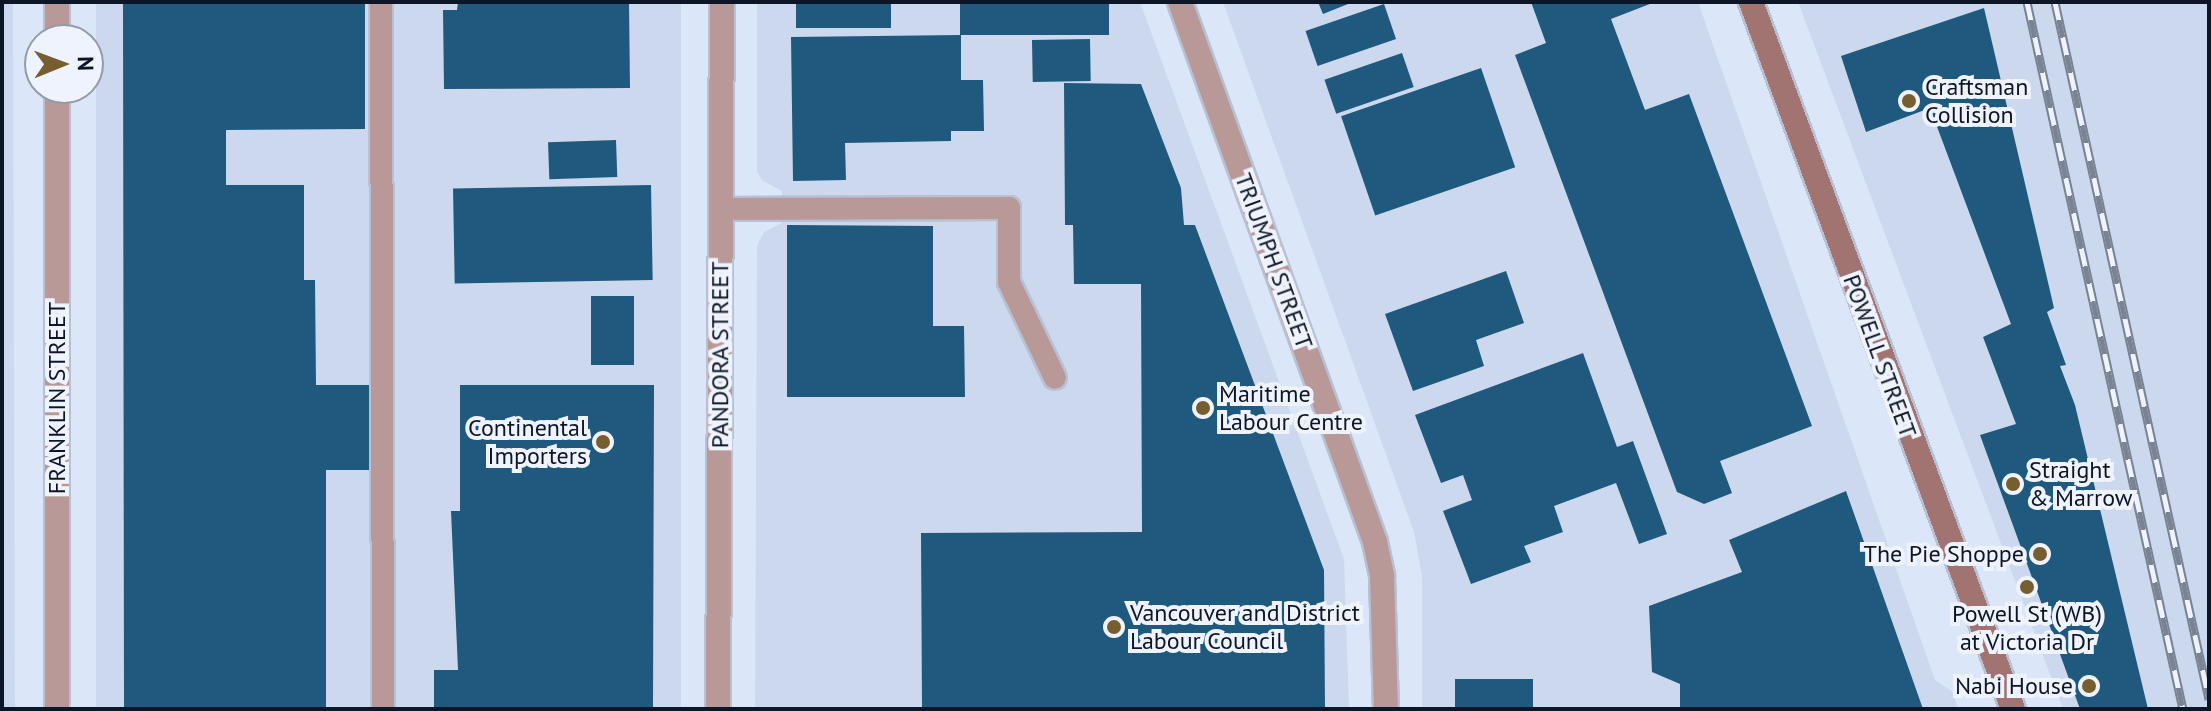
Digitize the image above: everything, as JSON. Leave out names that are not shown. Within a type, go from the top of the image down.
[{"type":"main road","name":"POWELL STREET","points":[[1751,2],[2013,709]]},
{"type":"street","points":[[57,2],[57,24]]},
{"type":"street","name":"PANDORA STREET","points":[[718,709],[722,2]]},
{"type":"street","name":"TRIUMPH STREET","points":[[1180,2],[1375,542],[1382,576],[1386,709]]},
{"type":"street","name":"FRANKLIN STREET","points":[[57,104],[57,709]]},
{"type":"lane","points":[[381,2],[383,709]]},
{"type":"lane","points":[[721,209],[1009,208],[1009,282],[1055,378]]},
{"type":"shaded area","points":[[2,2],[13,2],[15,709],[2,709]]},
{"type":"shaded area","points":[[96,2],[681,2],[681,709],[96,709],[96,104],[104,104],[104,24],[96,24]]},
{"type":"shaded area","points":[[757,2],[1140,2],[1344,559],[1349,709],[755,709],[757,246],[764,232],[782,223],[782,191],[763,181],[757,172]]},
{"type":"shaded area","points":[[1223,2],[1698,2],[1935,680],[1953,692],[1958,709],[1422,709],[1422,577],[1414,532]]},
{"type":"shaded area","points":[[1798,2],[2209,2],[2209,709],[2063,709]]},
{"type":"building","points":[[123,2],[365,2],[365,129],[226,130],[226,185],[304,185],[304,280],[315,280],[316,385],[369,385],[369,470],[326,470],[326,709],[124,709]]},
{"type":"building","points":[[458,2],[629,2],[630,88],[444,89],[443,10],[457,10]]},
{"type":"building","points":[[796,2],[891,2],[891,28],[796,28]]},
{"type":"building","points":[[960,2],[1109,2],[1109,35],[960,35]]},
{"type":"building","points":[[1318,2],[1353,2],[1323,14]]},
{"type":"building","points":[[1531,2],[1655,2],[1611,19],[1645,110],[1689,94],[1812,426],[1720,461],[1732,493],[1704,504],[1677,492],[1515,55],[1546,43]]},
{"type":"building","points":[[1384,4],[1396,39],[1318,66],[1306,31]]},
{"type":"building","points":[[1984,8],[2054,308],[2047,312],[2066,365],[2060,366],[2075,405],[2148,709],[2080,709],[1980,435],[2016,424],[1983,337],[2011,324],[1930,108],[1866,132],[1841,56]]},
{"type":"building","points":[[961,35],[961,80],[983,80],[984,131],[951,131],[951,141],[845,143],[846,180],[793,181],[791,37]]},
{"type":"building","points":[[1090,39],[1091,81],[1033,82],[1032,40]]},
{"type":"building","points":[[1402,53],[1414,87],[1336,114],[1324,80]]},
{"type":"building","points":[[1481,68],[1515,167],[1375,215],[1341,116]]},
{"type":"building","name":"Maritime Labour Centre","points":[[1064,83],[1141,84],[1181,188],[1184,225],[1195,225],[1324,570],[1325,709],[922,709],[921,533],[1142,532],[1141,284],[1074,284],[1073,225],[1065,225]]},
{"type":"building","points":[[616,140],[617,177],[549,179],[548,142]]},
{"type":"building","points":[[651,185],[653,280],[455,283],[453,188]]},
{"type":"building","points":[[787,225],[933,226],[933,326],[964,326],[965,397],[787,397]]},
{"type":"building","points":[[1506,271],[1524,323],[1476,340],[1484,366],[1413,391],[1385,314]]},
{"type":"building","points":[[591,296],[634,296],[634,365],[591,365]]},
{"type":"building","points":[[1583,353],[1617,447],[1633,441],[1667,534],[1639,544],[1616,483],[1554,506],[1563,532],[1524,546],[1531,562],[1471,584],[1443,511],[1472,500],[1463,475],[1441,483],[1415,415]]},
{"type":"building","points":[[460,385],[654,385],[653,709],[434,709],[434,670],[458,670],[451,511],[460,511]]},
{"type":"building","points":[[1846,491],[1923,709],[1680,709],[1680,684],[1652,672],[1649,606],[1742,572],[1729,540]]},
{"type":"building","points":[[1455,679],[1533,679],[1533,709],[1455,709]]},
{"type":"railway","points":[[2027,2],[2183,709]]},
{"type":"railway","points":[[2055,2],[2209,699]]},
{"type":"place","name":"Craftsman Collision","points":[[1909,101]]},
{"type":"place","name":"Maritime Labour Centre","points":[[1203,408]]},
{"type":"place","name":"Continental Importers","points":[[603,442]]},
{"type":"place","name":"Straight & Marrow","points":[[2013,484]]},
{"type":"place","name":"The Pie Shoppe","points":[[2040,554]]},
{"type":"place","name":"Powell St (WB) at Victoria Dr","points":[[2027,587]]},
{"type":"place","name":"Vancouver and District Labour Council","points":[[1114,627]]},
{"type":"place","name":"Nabi House","points":[[2089,686]]}]
